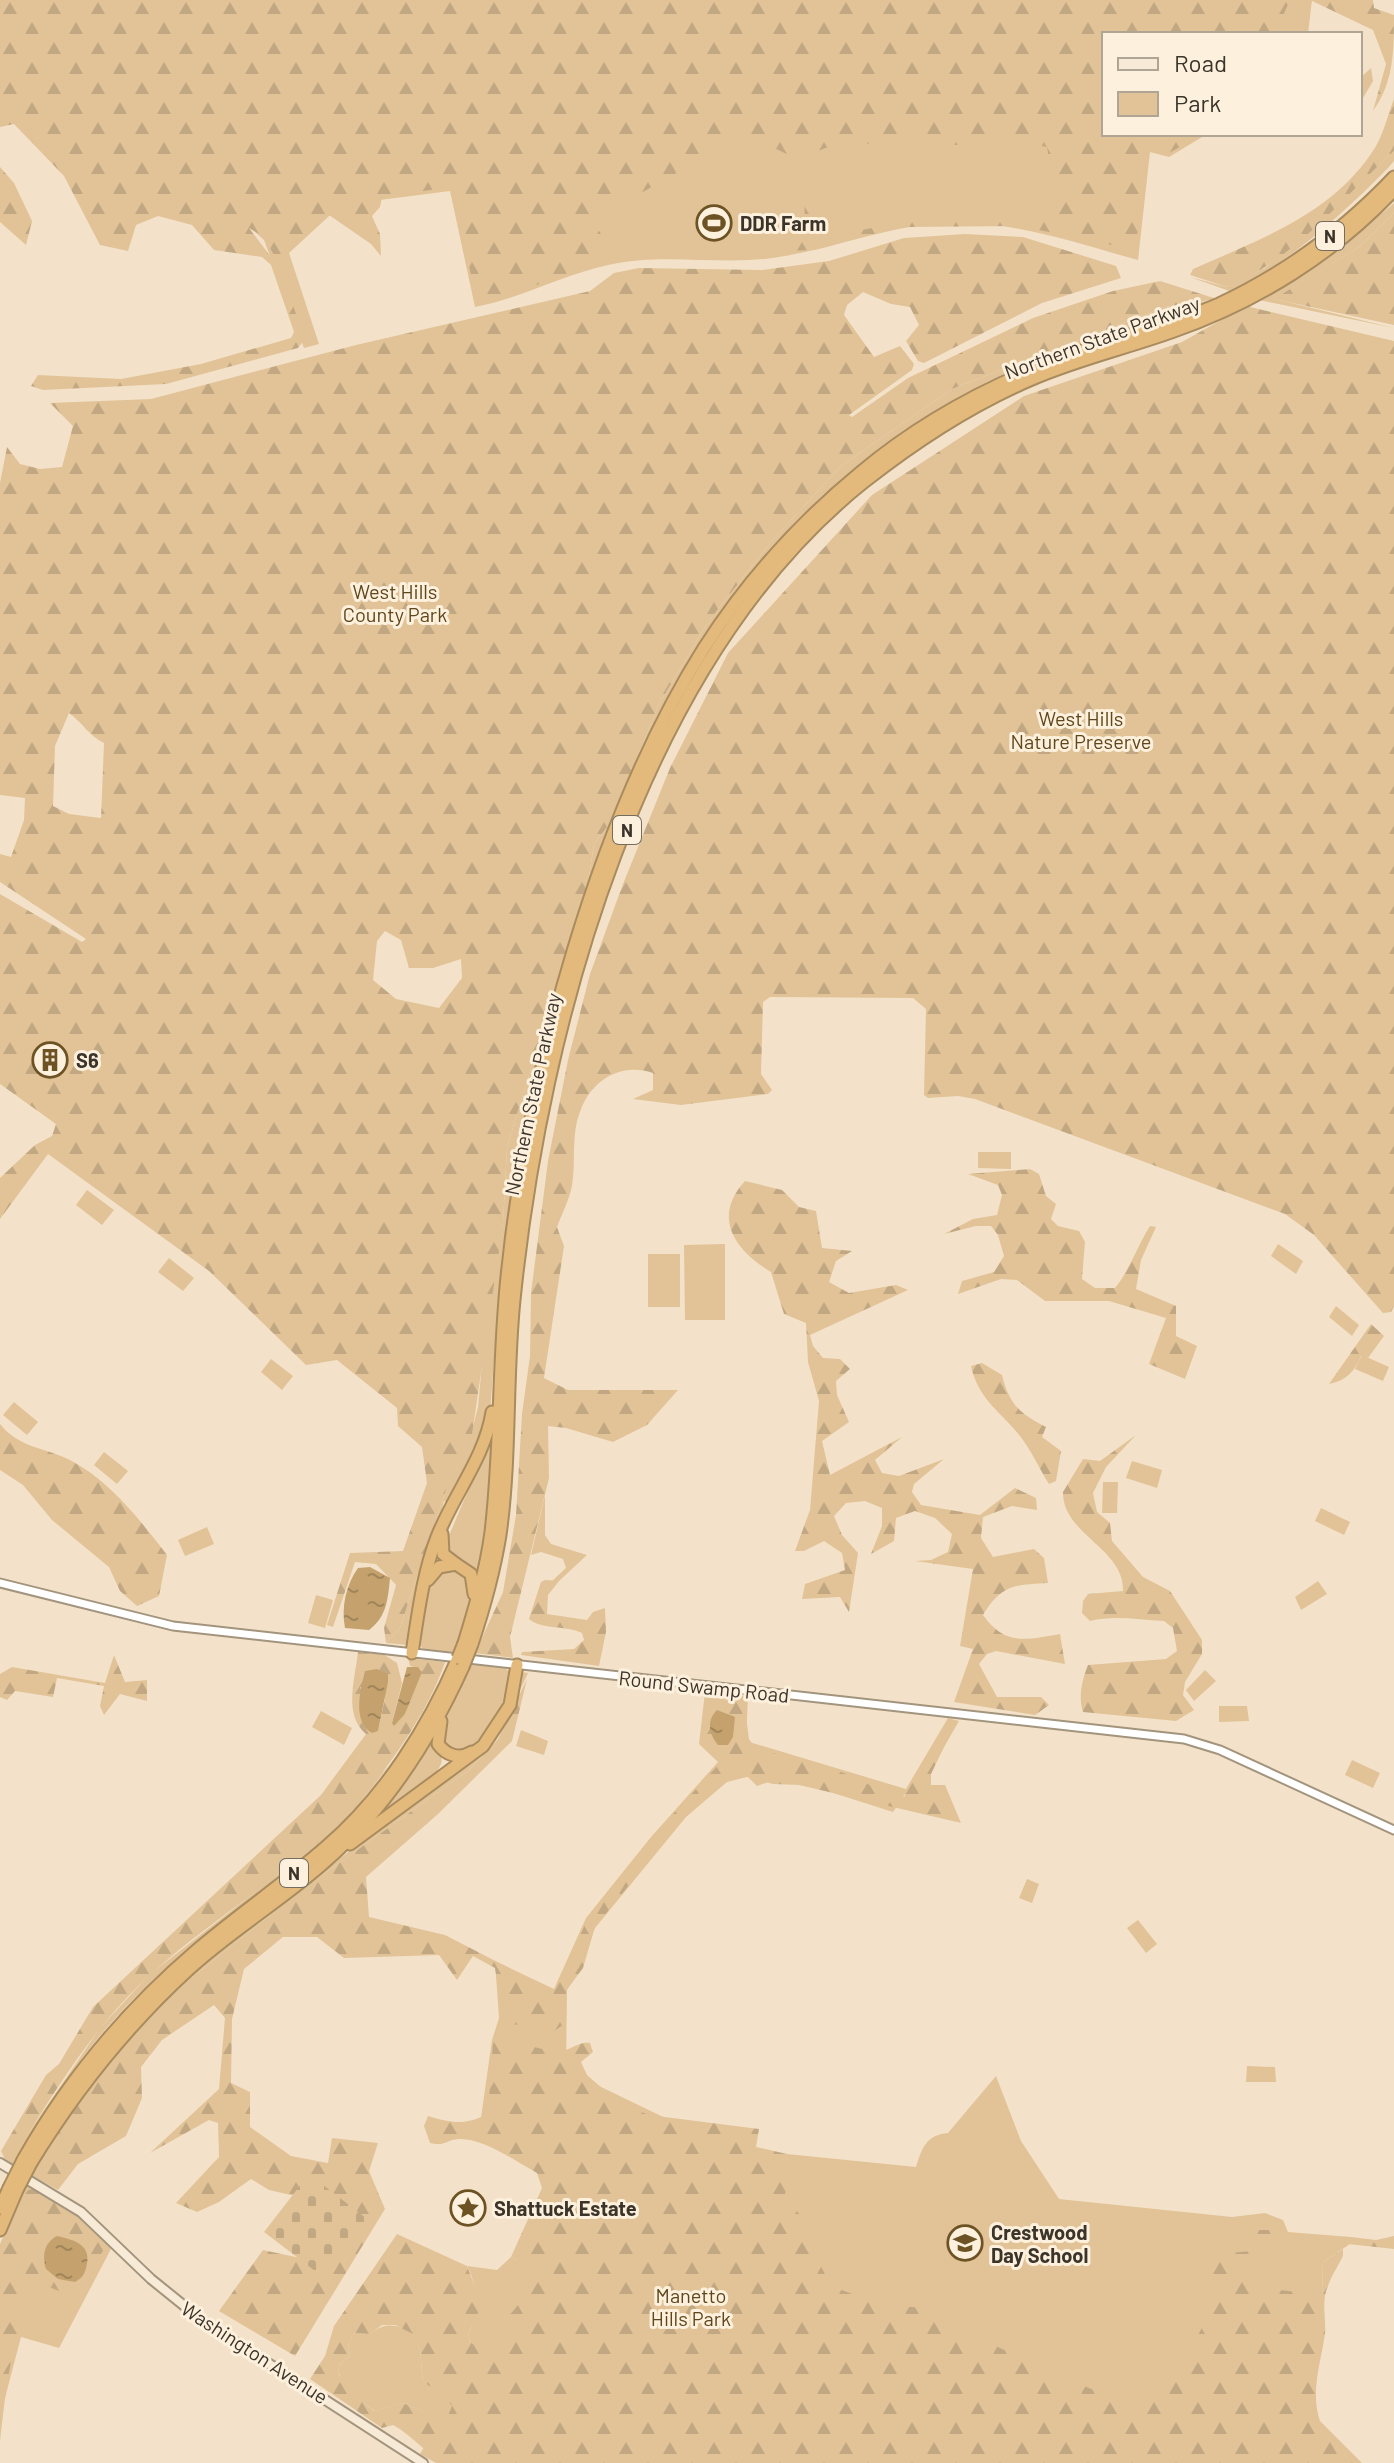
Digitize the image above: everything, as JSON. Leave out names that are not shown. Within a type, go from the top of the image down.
[{"type":"highway","name":"Northern State Parkway","points":[[1260,288],[1330,236],[1394,177]]},
{"type":"highway","name":"Northern State Parkway","points":[[27,2162],[79,2089],[131,2026],[190,1968],[327,1861],[388,1795],[448,1700],[500,1534],[513,1304],[527,1196],[549,1079],[586,943],[626,831],[693,685],[742,609],[774,568],[819,521],[890,461],[939,428],[1032,379],[1224,306],[1260,288],[1337,242],[1394,190]]},
{"type":"highway","name":"Northern State Parkway","points":[[468,1643],[468,1629],[491,1533],[510,1248],[528,1135],[571,961],[605,861],[646,761],[681,688],[717,629],[749,585],[798,529],[859,473],[906,438],[980,394],[1042,365],[1224,306]]},
{"type":"highway","points":[[412,1653],[431,1555],[445,1518],[486,1439],[501,1348]]},
{"type":"highway","points":[[445,1518],[441,1547],[448,1559],[468,1570],[474,1584],[468,1629]]},
{"type":"highway","points":[[422,1596],[436,1569],[456,1564]]},
{"type":"highway","points":[[448,1700],[438,1733],[438,1744],[449,1755],[467,1755],[482,1744],[501,1718],[517,1665]]},
{"type":"highway","points":[[327,1861],[483,1746],[510,1705],[517,1665]]},
{"type":"highway","name":"Northern State Parkway","points":[[0,2208],[13,2189],[52,2111],[100,2047],[197,1950],[328,1846],[361,1812],[417,1738],[458,1669]]},
{"type":"highway","name":"Northern State Parkway","points":[[0,2230],[13,2189]]},
{"type":"main road","name":"Washington Avenue","points":[[0,2163],[81,2212],[151,2279],[203,2321],[423,2463]]},
{"type":"street","name":"Round Swamp Road","points":[[0,1583],[149,1622],[1184,1739],[1220,1750],[1394,1830]]},
{"type":"green space","points":[[0,0],[1312,0],[1308,32],[1102,32],[1102,136],[1204,136],[1169,157],[1150,152],[1138,260],[1017,228],[943,223],[898,229],[765,259],[666,259],[608,265],[475,307],[450,191],[341,205],[289,253],[319,344],[304,348],[264,240]]},
{"type":"green space","points":[[0,0],[1290,0],[1278,27],[1283,32],[1102,32],[1102,136],[1199,136],[1169,153],[1149,150],[1136,244],[1131,249],[1020,226],[909,227],[912,222],[930,220],[1005,222],[1041,219],[1058,214],[1047,147],[1013,141],[955,145],[938,134],[902,146],[841,142],[797,159],[768,145],[737,139],[593,220],[606,243],[620,253],[490,303],[481,302],[476,297],[451,187],[382,197],[380,207],[372,216],[380,234],[381,256],[371,244],[329,215],[279,258],[275,257],[264,237],[249,228],[280,269],[305,339],[298,348],[166,384],[43,390],[31,386],[38,375],[121,379],[201,364],[291,338],[294,332],[271,265],[262,257],[214,250],[192,225],[158,216],[136,225],[128,251],[100,245],[64,176],[14,124],[0,127]]},
{"type":"green space","points":[[1310,0],[1373,0],[1374,8],[1394,15],[1389,77],[1373,111],[1386,64],[1373,30]]},
{"type":"green space","points":[[1371,68],[1373,81],[1362,100],[1362,76]]},
{"type":"green space","points":[[1394,99],[1394,151],[1316,227],[1274,261],[1227,287],[1190,275],[1193,269],[1295,221],[1340,189],[1376,146]]},
{"type":"green space","points":[[1394,151],[1394,161],[1352,203],[1295,251],[1254,279],[1232,292],[1190,277],[1227,287],[1265,268]]},
{"type":"green space","points":[[0,167],[14,183],[32,221],[26,245],[0,222]]},
{"type":"green space","points":[[805,193],[810,196],[816,229],[828,236],[895,224],[895,228],[815,250],[782,251],[784,245],[804,232]]},
{"type":"green space","points":[[1394,203],[1394,213],[1359,247],[1275,299],[1394,328],[1259,300],[1349,241]]},
{"type":"green space","points":[[1394,213],[1394,325],[1274,299],[1359,247]]},
{"type":"green space","name":"West Hills County Park","points":[[965,234],[1023,237],[1116,266],[1121,278],[1042,303],[924,363],[918,361],[906,341],[919,325],[910,307],[891,304],[863,292],[847,305],[844,315],[874,357],[900,346],[914,364],[912,370],[849,415],[852,417],[908,378],[1033,318],[1113,291],[1160,281],[1217,299],[1165,307],[952,389],[841,466],[770,543],[708,622],[659,704],[611,822],[594,844],[589,877],[507,1147],[503,1223],[470,1448],[447,1487],[400,1628],[386,1643],[384,1628],[396,1585],[376,1564],[355,1562],[333,1627],[327,1625],[350,1553],[403,1551],[427,1483],[422,1447],[398,1426],[397,1408],[337,1360],[306,1365],[209,1271],[48,1154],[0,1219],[0,1178],[35,1145],[52,1136],[56,1124],[0,1084],[0,894],[82,942],[86,939],[0,882],[0,854],[11,857],[24,820],[25,798],[0,795],[0,483],[7,447],[20,464],[40,469],[62,467],[73,426],[50,403],[151,399],[356,345],[590,291],[614,273],[639,268],[762,270],[829,261],[904,238]],"holes":[[[69,713],[104,743],[101,818],[69,814],[53,806],[55,746]],[[385,931],[401,940],[409,968],[433,968],[461,959],[462,978],[439,1008],[396,999],[373,980],[377,941]]]},
{"type":"green space","points":[[1215,300],[1039,358],[987,382],[832,492],[824,494],[775,545],[705,633],[665,705],[611,830],[513,1206],[499,1292],[490,1413],[485,1434],[450,1504],[444,1501],[408,1645],[386,1643],[400,1628],[447,1487],[467,1451],[478,1407],[486,1322],[503,1223],[507,1147],[589,877],[594,844],[611,822],[659,704],[708,622],[770,543],[841,466],[952,389],[1165,307]]},
{"type":"green space","name":"West Hills Nature Preserve","points":[[1246,306],[1394,341],[1394,1306],[1391,1312],[1383,1313],[1314,1235],[1285,1214],[975,1099],[958,1096],[928,1098],[924,1095],[926,1009],[913,998],[770,997],[763,1002],[761,1074],[772,1090],[768,1094],[681,1105],[633,1099],[653,1090],[653,1073],[630,1070],[609,1076],[599,1083],[580,1112],[572,1186],[557,1227],[564,1246],[544,1378],[568,1390],[678,1390],[647,1425],[613,1442],[548,1426],[549,1478],[510,1637],[513,1658],[475,1653],[503,1592],[516,1515],[522,1414],[530,1356],[531,1293],[548,1161],[568,1060],[590,974],[623,884],[670,768],[728,653],[872,495],[1024,396],[1182,342]]},
{"type":"green space","points":[[978,1152],[1011,1152],[1011,1169],[978,1168]]},
{"type":"green space","points":[[1030,1169],[1039,1174],[1046,1196],[1056,1204],[1051,1219],[1058,1226],[1079,1231],[1085,1242],[1082,1279],[1095,1288],[1115,1288],[1150,1226],[1156,1227],[1141,1260],[1136,1289],[1176,1306],[1176,1336],[1197,1346],[1185,1379],[1149,1364],[1166,1318],[1109,1301],[1045,1301],[1017,1280],[1001,1279],[958,1294],[962,1281],[994,1272],[1004,1256],[998,1235],[991,1226],[976,1226],[944,1234],[973,1219],[997,1215],[1002,1195],[998,1185],[968,1174]]},
{"type":"green space","points":[[745,1181],[782,1190],[799,1207],[816,1211],[822,1248],[852,1251],[836,1261],[829,1282],[849,1293],[896,1285],[908,1290],[810,1335],[813,1346],[823,1358],[840,1359],[850,1369],[836,1381],[837,1395],[849,1422],[822,1441],[830,1475],[902,1437],[875,1460],[882,1473],[899,1476],[944,1459],[914,1484],[912,1492],[921,1505],[980,1515],[1015,1488],[1036,1498],[1037,1510],[1012,1506],[983,1517],[981,1538],[993,1557],[1034,1549],[1044,1558],[1048,1583],[1010,1588],[997,1597],[983,1615],[991,1625],[1008,1636],[1026,1639],[1060,1634],[1065,1664],[996,1651],[987,1654],[979,1664],[997,1697],[1041,1697],[1049,1705],[1035,1715],[954,1702],[973,1649],[960,1646],[973,1569],[915,1561],[931,1560],[948,1552],[952,1534],[935,1518],[915,1511],[896,1518],[894,1541],[871,1554],[882,1526],[882,1508],[865,1501],[846,1503],[834,1516],[842,1535],[858,1553],[849,1612],[840,1597],[802,1599],[805,1584],[845,1570],[842,1553],[824,1541],[804,1551],[795,1551],[810,1510],[819,1401],[808,1362],[806,1323],[784,1314],[771,1272],[747,1254],[732,1232],[730,1208]]},
{"type":"green space","points":[[87,1190],[114,1210],[102,1225],[76,1205]]},
{"type":"green space","points":[[725,1244],[725,1320],[685,1320],[684,1245]]},
{"type":"green space","points":[[1278,1244],[1303,1261],[1296,1274],[1271,1256]]},
{"type":"green space","points":[[648,1254],[680,1254],[680,1307],[648,1307]]},
{"type":"green space","points":[[169,1258],[194,1278],[183,1291],[158,1272]]},
{"type":"green space","points":[[1336,1306],[1359,1325],[1352,1336],[1329,1317]]},
{"type":"green space","points":[[1371,1324],[1384,1336],[1368,1358],[1361,1356],[1349,1374],[1329,1384]]},
{"type":"green space","points":[[1362,1355],[1389,1367],[1383,1381],[1355,1369]]},
{"type":"green space","points":[[271,1359],[293,1376],[282,1390],[261,1372]]},
{"type":"green space","points":[[982,1363],[1002,1375],[1008,1394],[1017,1407],[1046,1427],[1042,1437],[1061,1451],[1056,1481],[1049,1484],[1024,1441],[979,1387],[971,1366]]},
{"type":"green space","points":[[14,1402],[38,1422],[27,1435],[3,1415]]},
{"type":"green space","points":[[0,1424],[24,1443],[85,1469],[123,1502],[167,1555],[159,1596],[137,1606],[120,1591],[109,1567],[52,1520],[23,1485],[0,1470]]},
{"type":"green space","points":[[492,1434],[488,1521],[478,1580],[453,1560],[445,1545]]},
{"type":"green space","points":[[1136,1435],[1106,1467],[1093,1493],[1097,1512],[1110,1523],[1112,1541],[1143,1577],[1170,1591],[1202,1640],[1202,1654],[1185,1682],[1183,1695],[1194,1710],[1176,1721],[1083,1712],[1081,1700],[1088,1665],[1166,1659],[1177,1651],[1173,1628],[1164,1621],[1118,1618],[1090,1621],[1082,1613],[1083,1601],[1088,1594],[1123,1591],[1121,1576],[1105,1552],[1072,1519],[1065,1507],[1063,1492],[1083,1459],[1100,1461]]},
{"type":"green space","points":[[104,1452],[128,1471],[117,1484],[94,1465]]},
{"type":"green space","points":[[1132,1461],[1162,1470],[1157,1488],[1126,1478]]},
{"type":"green space","points":[[1103,1482],[1118,1482],[1117,1513],[1102,1513]]},
{"type":"green space","points":[[545,1495],[545,1535],[551,1544],[587,1555],[559,1581],[551,1582],[566,1568],[563,1559],[541,1552],[531,1555]]},
{"type":"green space","points":[[1321,1508],[1350,1522],[1344,1535],[1315,1521]]},
{"type":"green space","points":[[207,1527],[214,1544],[185,1556],[178,1540]]},
{"type":"green space","points":[[452,1565],[469,1575],[470,1585],[469,1605],[459,1644],[455,1653],[423,1649],[418,1643],[432,1577]]},
{"type":"green space","points":[[559,1581],[548,1595],[547,1614],[587,1620],[593,1612],[605,1608],[606,1632],[599,1666],[521,1655],[522,1652],[574,1649],[584,1640],[582,1633],[541,1625],[529,1619],[541,1582]]},
{"type":"green space","points":[[1318,1581],[1327,1594],[1301,1610],[1295,1597]]},
{"type":"green space","points":[[316,1595],[333,1600],[325,1628],[308,1623]]},
{"type":"green space","points":[[358,1652],[383,1654],[397,1663],[402,1683],[392,1723],[405,1714],[421,1669],[410,1666],[408,1658],[445,1662],[423,1712],[390,1762],[351,1810],[312,1848],[189,1942],[131,1994],[80,2055],[11,2160],[5,2159],[1,2151],[46,2075],[59,2064],[93,2007],[321,1795],[366,1734],[359,1726],[353,1707]],"holes":[[[360,1687],[385,1698],[378,1731]]]},
{"type":"green space","points":[[114,1655],[125,1682],[147,1680],[147,1701],[120,1694],[104,1715],[100,1706],[104,1686],[57,1678],[53,1697],[15,1691],[7,1700],[0,1697],[0,1674],[12,1667],[105,1683]]},
{"type":"green space","points":[[470,1663],[505,1668],[511,1673],[501,1708],[488,1735],[471,1752],[461,1754],[443,1745],[440,1733]]},
{"type":"green space","points":[[1205,1670],[1216,1681],[1194,1701],[1186,1690]]},
{"type":"green space","points":[[520,1672],[528,1673],[497,1739],[469,1770],[300,1891],[199,1972],[31,2174],[107,2060],[197,1967],[480,1752]]},
{"type":"green space","points":[[527,1679],[512,1741],[438,1814],[366,1877],[369,1917],[445,1935],[552,1990],[556,1989],[587,1920],[651,1838],[721,1762],[701,1743],[707,1693],[744,1701],[749,1739],[755,1748],[844,1773],[889,1794],[904,1797],[949,1722],[956,1722],[931,1774],[931,1785],[945,1785],[961,1823],[799,1785],[773,1784],[747,1777],[723,1783],[687,1814],[595,1927],[583,1968],[566,1991],[564,2024],[553,2032],[503,2022],[495,1968],[473,1956],[457,1980],[439,1955],[344,1958],[317,1937],[283,1937],[244,1969],[232,2019],[231,2083],[250,2092],[250,2127],[291,2156],[328,2163],[332,2138],[378,2143],[369,2171],[385,2209],[295,2356],[219,2311],[263,2250],[319,2262],[304,2198],[269,2190],[251,2179],[219,2202],[197,2212],[176,2203],[219,2157],[218,2123],[209,2120],[150,2153],[219,2089],[225,2018],[214,2005],[162,2040],[141,2067],[142,2098],[126,2136],[78,2164],[58,2190],[30,2175],[109,2060],[199,1972],[300,1891],[469,1770],[498,1739]]},
{"type":"green space","name":"Manetto Hills Park","points":[[705,1692],[748,1696],[746,1741],[906,1789],[948,1718],[959,1721],[928,1775],[930,1795],[905,1794],[893,1812],[783,1777],[757,1786],[741,1770],[686,1817],[595,1928],[567,1990],[566,2070],[785,2176],[787,2154],[916,2167],[926,2144],[935,2136],[948,2133],[996,2076],[1021,2141],[1059,2199],[1232,2217],[1265,2213],[1283,2220],[1288,2232],[1351,2237],[1356,2240],[1323,2262],[1322,2295],[1294,2418],[1337,2463],[436,2463],[420,2454],[440,2419],[403,2403],[375,2411],[346,2387],[338,2367],[350,2355],[348,2346],[354,2333],[370,2334],[381,2327],[391,2326],[413,2333],[420,2350],[423,2382],[441,2392],[479,2348],[470,2342],[468,2334],[476,2300],[467,2266],[497,2270],[511,2257],[517,2260],[551,2172],[478,2139],[492,2040],[499,2018],[495,1961],[554,1989],[586,1918],[651,1837],[718,1762],[699,1744]]},
{"type":"green space","points":[[1219,1706],[1247,1706],[1249,1721],[1219,1722]]},
{"type":"green space","points":[[321,1711],[352,1728],[344,1745],[312,1727]]},
{"type":"green space","points":[[521,1730],[548,1741],[544,1755],[516,1746]]},
{"type":"green space","points":[[434,1733],[441,1757],[436,1772],[408,1799],[367,1828]]},
{"type":"green space","points":[[1352,1760],[1380,1773],[1373,1788],[1345,1775]]},
{"type":"green space","points":[[389,1765],[350,1815],[317,1850],[189,1949],[132,2001],[75,2067],[42,2115],[14,2165],[3,2157],[11,2159],[100,2028],[149,1975],[314,1846]]},
{"type":"green space","points":[[1027,1879],[1039,1884],[1032,1903],[1019,1898]]},
{"type":"green space","points":[[1138,1920],[1157,1944],[1146,1953],[1127,1928]]},
{"type":"green space","name":"Manetto Hills Park","points":[[499,2034],[553,2051],[590,2043],[593,2052],[581,2062],[587,2075],[620,2104],[649,2115],[759,2129],[756,2147],[787,2154],[785,2200],[817,2231],[818,2261],[826,2276],[839,2289],[887,2307],[914,2307],[1053,2373],[1142,2410],[1184,2358],[1209,2310],[1209,2288],[1191,2259],[1198,2254],[1254,2251],[1244,2238],[1245,2230],[1269,2230],[1280,2243],[1279,2252],[1262,2258],[1244,2273],[1250,2295],[1280,2290],[1322,2295],[1323,2262],[1343,2249],[1343,2256],[1325,2296],[1325,2334],[1316,2399],[1320,2421],[1362,2463],[443,2463],[400,2429],[393,2425],[382,2428],[310,2379],[325,2356],[334,2326],[397,2234],[467,2266],[482,2305],[468,2334],[470,2342],[490,2348],[510,2340],[502,2322],[523,2298],[533,2268],[511,2257],[542,2188],[537,2173],[500,2152],[470,2140],[430,2143],[424,2126],[428,2116],[459,2122],[488,2113],[493,2042]],"holes":[[[382,2325],[395,2325],[413,2334],[420,2350],[423,2382],[441,2393],[452,2406],[446,2421],[403,2403],[374,2411],[351,2392],[339,2375],[338,2367],[350,2355],[348,2346],[354,2333],[370,2334]]]},
{"type":"green space","points":[[1247,2066],[1275,2067],[1276,2082],[1246,2082]]},
{"type":"green space","points":[[309,2174],[367,2219],[323,2277],[264,2232]]},
{"type":"green space","points":[[26,2183],[67,2206],[112,2247],[59,2348],[21,2337],[0,2417],[0,2244]]},
{"type":"green space","points":[[34,2189],[90,2226],[106,2244],[82,2294],[76,2298],[37,2282],[16,2340],[0,2442],[0,2258],[28,2190]],"holes":[[[64,2238],[80,2243],[88,2257],[75,2282],[50,2275]]]},
{"type":"green space","points":[[1394,2236],[1394,2249],[1348,2244],[1355,2240],[1351,2237],[1376,2240]]},
{"type":"water","points":[[370,1567],[390,1578],[383,1613],[369,1630],[345,1628],[344,1604],[350,1582],[358,1568]]},
{"type":"water","points":[[407,1667],[418,1667],[422,1672],[405,1714],[394,1726],[392,1723]]},
{"type":"water","points":[[377,1669],[388,1674],[388,1682],[378,1731],[372,1733],[362,1721],[360,1696],[365,1671]]},
{"type":"water","points":[[717,1710],[735,1717],[733,1737],[728,1745],[718,1745],[712,1736],[710,1723]]},
{"type":"water","points":[[57,2236],[81,2245],[87,2254],[84,2273],[75,2282],[58,2279],[46,2269],[45,2250]]},
{"type":"place","name":"DDR Farm","points":[[714,223]]},
{"type":"place","name":"S6","points":[[50,1060]]},
{"type":"place","name":"Shattuck Estate","points":[[468,2208]]},
{"type":"place","name":"Crestwood Day School","points":[[965,2243]]}]
